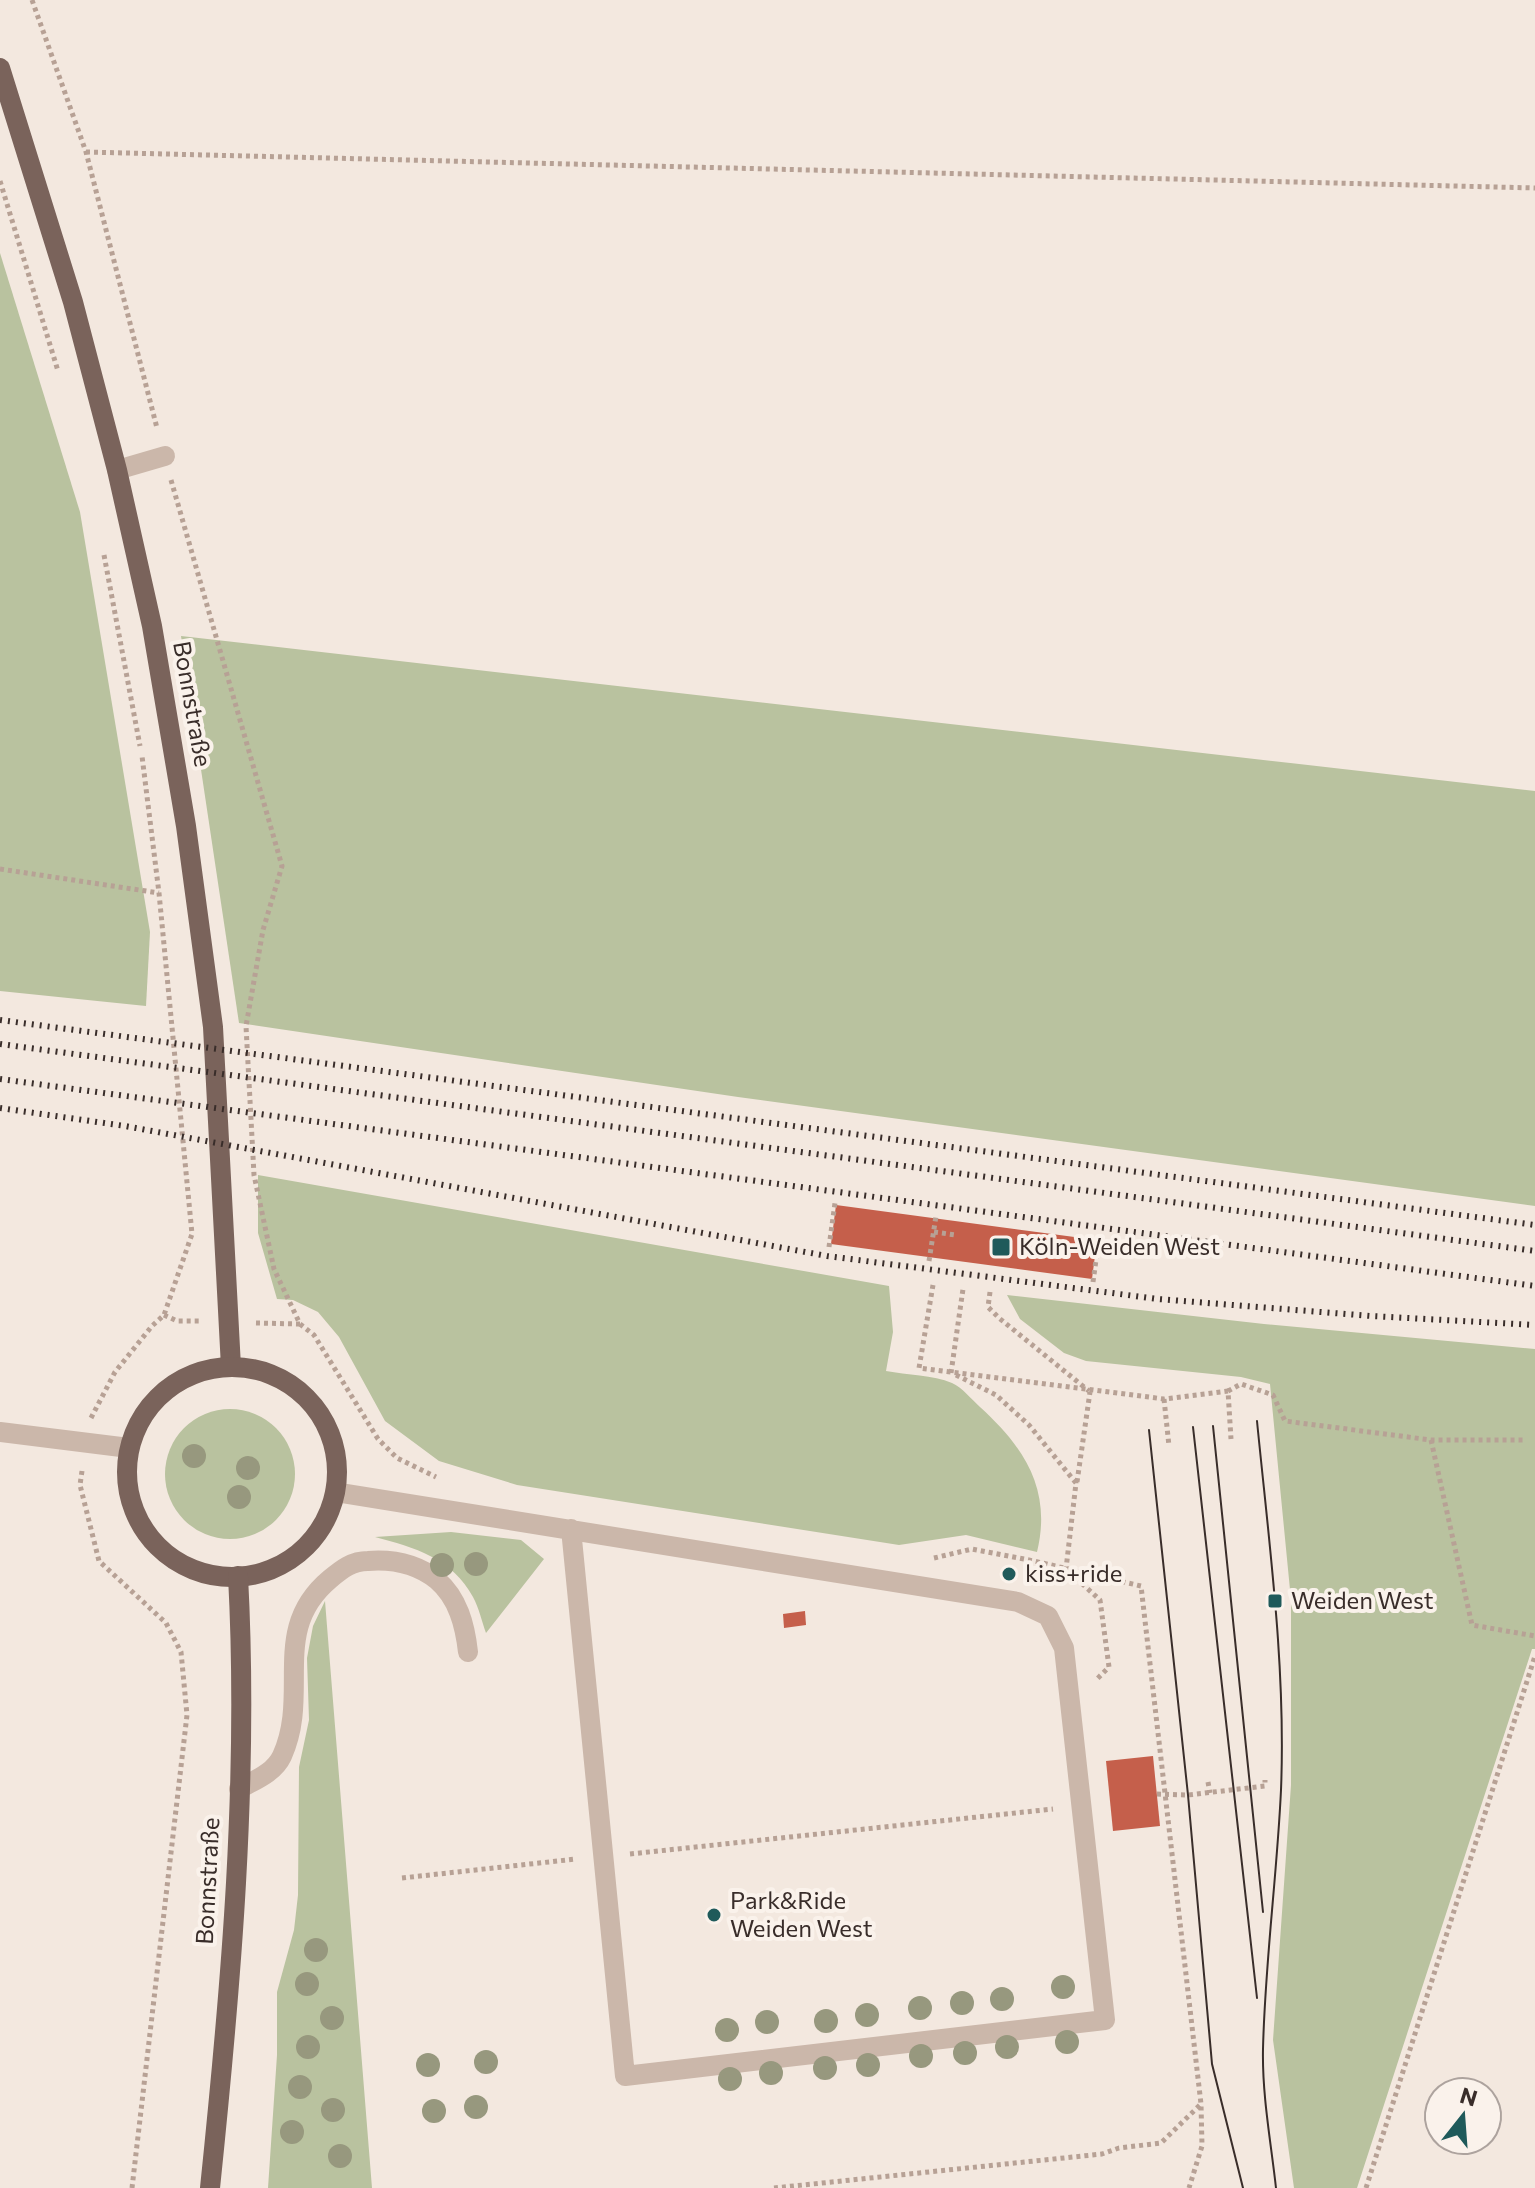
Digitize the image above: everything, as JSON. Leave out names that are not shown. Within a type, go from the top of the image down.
[{"type":"main road","name":"Bonnstraße","points":[[0,68],[73,302],[117,470],[152,626],[186,826],[213,1027],[231,1367]]},
{"type":"main road","points":[[231,1367],[268,1373],[285,1381],[313,1405],[331,1438],[335,1456],[335,1492],[323,1524],[302,1550],[274,1568],[238,1576],[215,1576],[193,1570],[168,1556],[149,1537],[135,1514],[127,1482],[129,1448],[142,1416],[165,1390],[196,1373],[231,1367]]},
{"type":"main road","name":"Bonnstraße","points":[[210,2188],[228,1991],[239,1789],[242,1650],[238,1576]]},
{"type":"lane","points":[[117,470],[165,456]]},
{"type":"lane","points":[[0,1432],[129,1448]]},
{"type":"lane","points":[[335,1492],[571,1529],[965,1592],[1018,1602],[1048,1616],[1064,1648],[1105,2020],[625,2076],[571,1529]]},
{"type":"lane","points":[[239,1789],[274,1769],[283,1755],[294,1709],[295,1637],[302,1611],[317,1591],[346,1566],[363,1561],[387,1560],[409,1564],[430,1575],[448,1590],[465,1630],[468,1652]]},
{"type":"path","points":[[32,0],[86,152],[208,615],[282,866],[263,930],[246,1026],[254,1175],[274,1269],[300,1324],[314,1335],[378,1439],[397,1458],[441,1478]]},
{"type":"path","points":[[86,152],[1535,188]]},
{"type":"path","points":[[0,181],[60,376]]},
{"type":"path","points":[[101,541],[142,752],[192,1234],[164,1315],[115,1372],[92,1414],[80,1485],[99,1561],[166,1623],[181,1652],[187,1715],[132,2188]]},
{"type":"path","points":[[0,869],[159,893]]},
{"type":"path","points":[[829,1247],[835,1203]]},
{"type":"path","points":[[929,1261],[936,1216]]},
{"type":"path","points":[[934,1232],[956,1235]]},
{"type":"path","points":[[1093,1282],[1099,1238]]},
{"type":"path","points":[[933,1285],[919,1368],[1164,1399],[1228,1391],[1241,1384],[1273,1395],[1285,1421],[1431,1440],[1524,1440]]},
{"type":"path","points":[[951,1373],[963,1289]]},
{"type":"path","points":[[990,1292],[988,1307],[999,1318],[1090,1392]]},
{"type":"path","points":[[951,1373],[996,1395],[1029,1425],[1076,1483]]},
{"type":"path","points":[[1228,1391],[1231,1439]]},
{"type":"path","points":[[1066,1569],[1090,1392]]},
{"type":"path","points":[[1164,1399],[1169,1446]]},
{"type":"path","points":[[1431,1440],[1472,1625],[1535,1636]]},
{"type":"path","points":[[930,1559],[972,1549],[1141,1586],[1201,2104],[1202,2146],[1189,2188]]},
{"type":"path","points":[[1066,1569],[1100,1600],[1109,1667],[1093,1687]]},
{"type":"path","points":[[1366,2188],[1535,1656]]},
{"type":"path","points":[[1157,1794],[1210,1793],[1265,1786],[1265,1780]]},
{"type":"path","points":[[1208,1782],[1210,1793]]},
{"type":"path","points":[[402,1878],[1082,1806]]},
{"type":"path","points":[[774,2188],[1102,2154],[1119,2148],[1161,2143],[1201,2104]]},
{"type":"green space","points":[[0,253],[80,512],[150,932],[146,1006],[0,991]]},
{"type":"green space","points":[[181,636],[1535,791],[1535,1206],[738,1097],[239,1023]]},
{"type":"green space","points":[[258,1175],[889,1286],[893,1332],[886,1371],[937,1378],[956,1385],[1010,1438],[1031,1472],[1037,1490],[1041,1530],[1037,1552],[966,1535],[899,1545],[517,1485],[439,1461],[385,1421],[339,1337],[318,1312],[293,1300],[277,1299],[258,1233]]},
{"type":"green space","points":[[1007,1295],[1264,1324],[1535,1349],[1535,1649],[1532,1649],[1357,2188],[1294,2188],[1273,2040],[1291,1785],[1291,1600],[1270,1384],[1241,1377],[1086,1361],[1064,1353],[1020,1319]]},
{"type":"green space","points":[[230,1409],[255,1414],[276,1428],[290,1449],[295,1474],[290,1499],[276,1520],[255,1534],[230,1539],[205,1534],[184,1520],[170,1499],[165,1474],[170,1449],[184,1428],[205,1414]]},
{"type":"green space","points":[[451,1532],[521,1540],[544,1559],[486,1633],[473,1597],[455,1573],[418,1550],[375,1537]]},
{"type":"green space","points":[[325,1601],[372,2188],[268,2188],[277,2055],[277,1992],[294,1930],[298,1895],[299,1767],[309,1720],[307,1658],[313,1626]]},
{"type":"building","points":[[836,1205],[1097,1240],[1092,1279],[831,1244]]},
{"type":"building","points":[[805,1611],[806,1625],[784,1628],[783,1614]]},
{"type":"building","points":[[1153,1756],[1160,1826],[1113,1831],[1106,1761]]},
{"type":"tram line","points":[[1257,1421],[1281,1698],[1281,1790],[1263,2049],[1265,2101],[1276,2188]]},
{"type":"tram line","points":[[1213,1426],[1263,1912]]},
{"type":"tram line","points":[[1193,1427],[1257,1998]]},
{"type":"tram line","points":[[1149,1430],[1188,1795],[1212,2064],[1243,2188]]},
{"type":"railway","points":[[0,1020],[1535,1225]]},
{"type":"railway","points":[[0,1044],[1535,1251]]},
{"type":"railway","points":[[0,1079],[1535,1286]]},
{"type":"railway","points":[[0,1108],[125,1126],[827,1256],[1158,1299],[1535,1325]]},
{"type":"place","name":"Köln-Weiden West","points":[[1001,1247]]},
{"type":"place","name":"kiss+ride","points":[[1009,1574]]},
{"type":"place","name":"Weiden West","points":[[1275,1601]]},
{"type":"place","name":"Park&Ride Weiden West","points":[[714,1915]]}]
